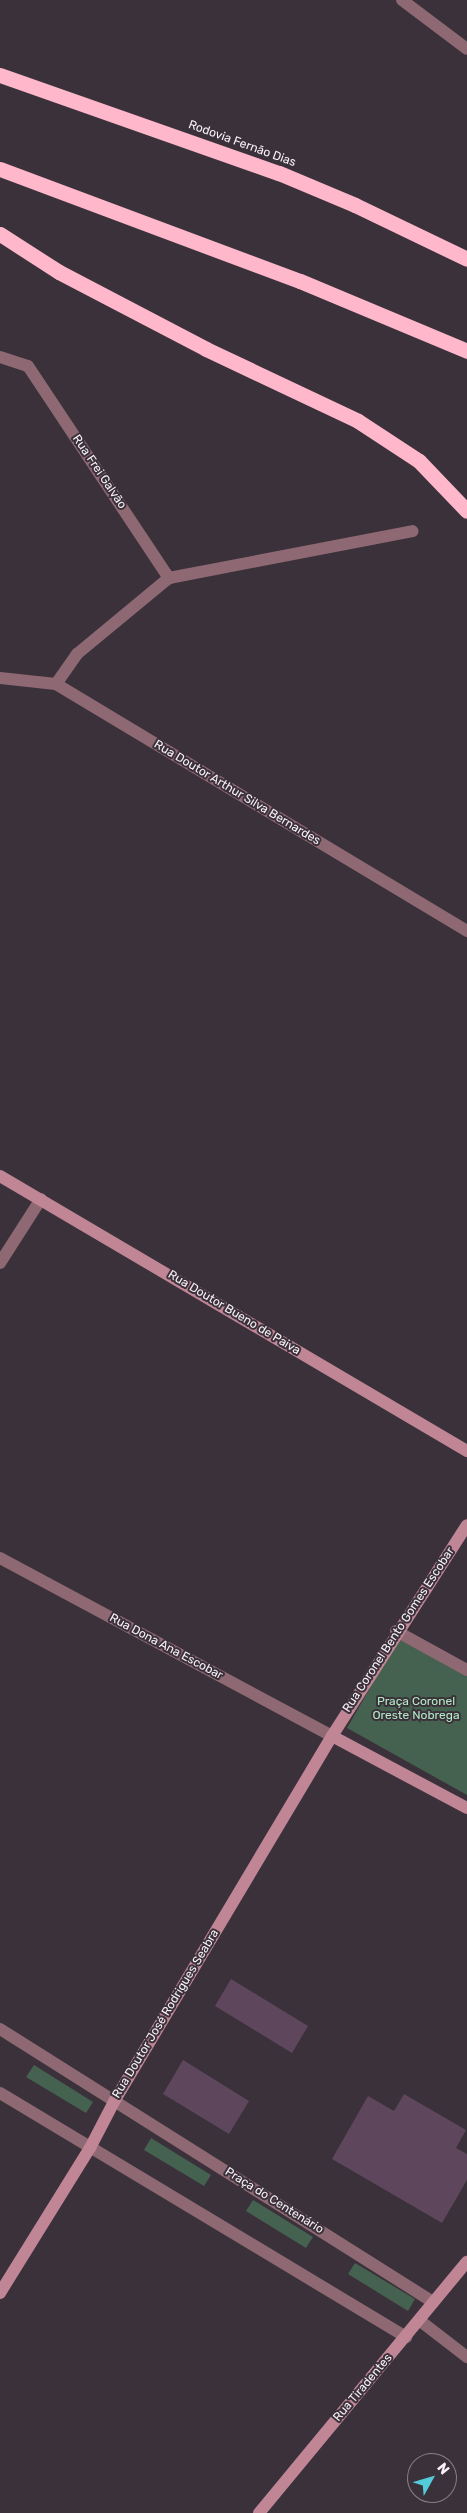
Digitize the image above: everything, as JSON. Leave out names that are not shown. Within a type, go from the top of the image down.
[{"type":"highway","name":"Rodovia Fernão Dias","points":[[0,75],[279,173],[467,259]]},
{"type":"highway","points":[[0,169],[300,281],[467,351]]},
{"type":"highway","points":[[0,234],[59,272],[206,350],[358,421],[419,461],[467,511]]},
{"type":"main road","name":"Rua Doutor Bueno de Paiva","points":[[0,1176],[467,1451]]},
{"type":"main road","name":"Rua Coronel Bento Gomes Escobar","points":[[332,1736],[396,1631],[467,1525]]},
{"type":"main road","points":[[332,1736],[467,1808]]},
{"type":"main road","name":"Rua Doutor José Rodrigues Seabra","points":[[0,2293],[90,2148],[115,2100],[332,1736]]},
{"type":"main road","name":"Rua Tiradentes","points":[[259,2513],[467,2262]]},
{"type":"street","points":[[402,0],[467,50]]},
{"type":"street","name":"Rua Frei Galvão","points":[[0,357],[28,366],[169,578]]},
{"type":"street","points":[[56,684],[77,654],[169,578],[413,532]]},
{"type":"street","name":"Rua Doutor Arthur Silva Bernardes","points":[[0,678],[56,684],[467,931]]},
{"type":"street","points":[[0,1263],[41,1199]]},
{"type":"street","name":"Rua Dona Ana Escobar","points":[[0,1558],[332,1736]]},
{"type":"street","points":[[396,1631],[467,1670]]},
{"type":"street","name":"Praça do Centenário","points":[[0,2029],[434,2302]]},
{"type":"street","points":[[0,2093],[406,2336]]},
{"type":"street","points":[[418,2320],[467,2357]]},
{"type":"green space","name":"Praça Coronel Oreste Nobrega","points":[[398,1639],[467,1675],[467,1795],[347,1728]]},
{"type":"green space","points":[[34,2065],[93,2102],[86,2113],[26,2077]]},
{"type":"green space","points":[[151,2138],[211,2175],[204,2186],[144,2150]]},
{"type":"green space","points":[[253,2200],[313,2237],[306,2248],[246,2211]]},
{"type":"green space","points":[[355,2263],[415,2299],[408,2311],[348,2274]]},
{"type":"building","points":[[231,1979],[308,2026],[292,2053],[215,2006]]},
{"type":"building","points":[[183,2060],[249,2101],[229,2134],[163,2094]]},
{"type":"building","points":[[404,2094],[466,2130],[456,2148],[467,2154],[467,2180],[442,2223],[332,2159],[368,2096],[394,2111]]}]
